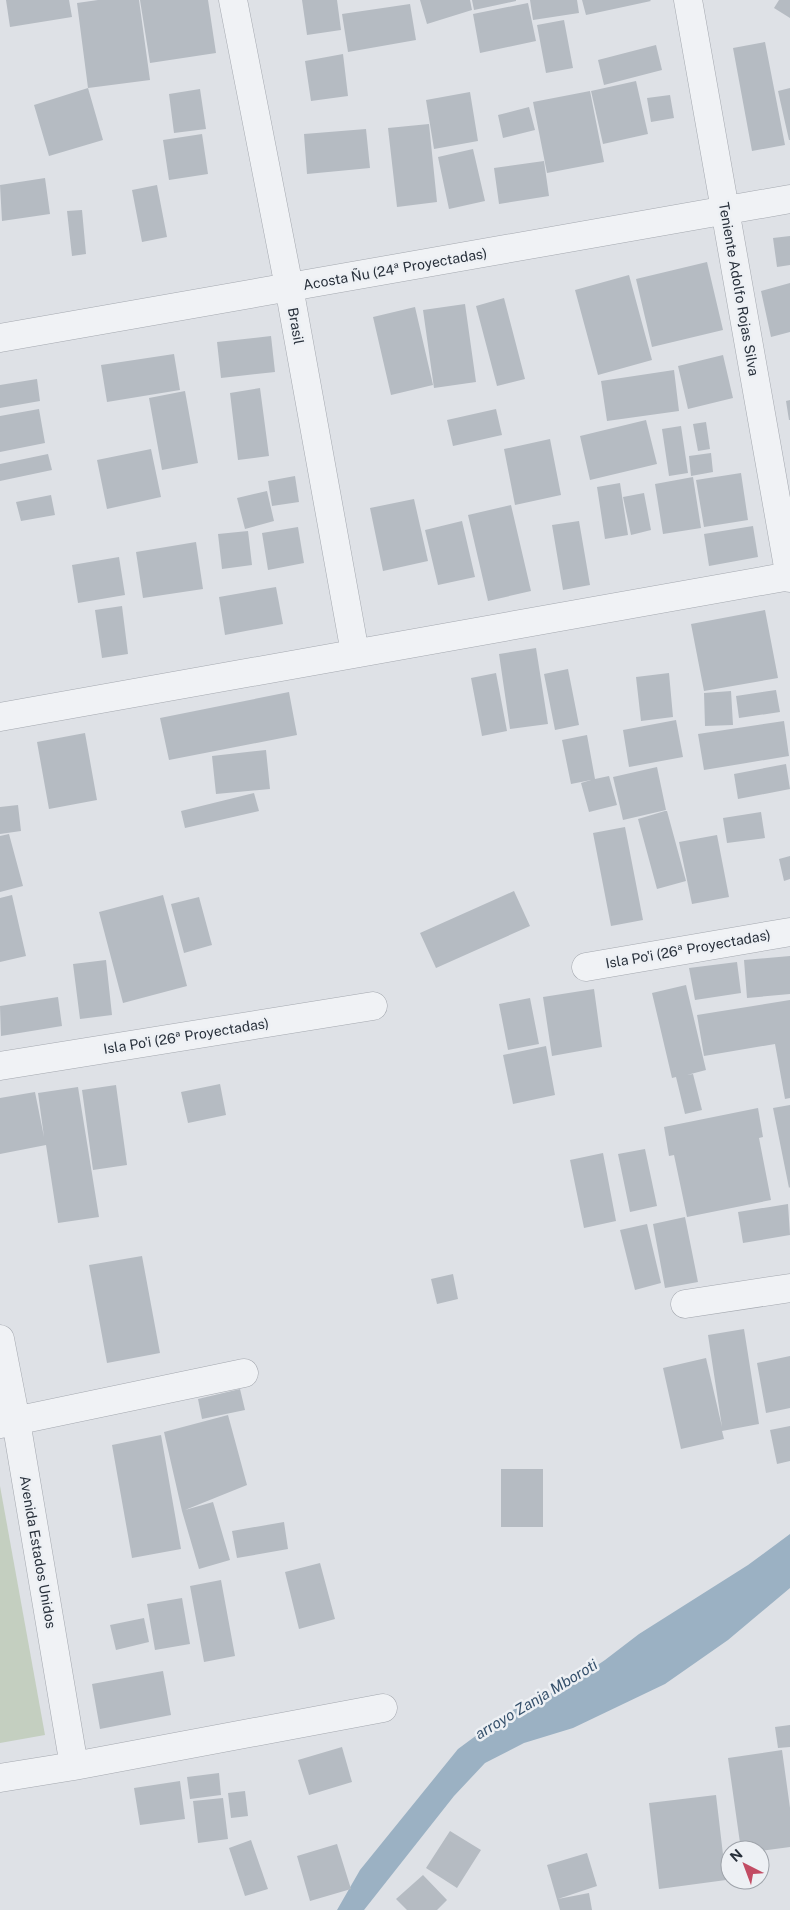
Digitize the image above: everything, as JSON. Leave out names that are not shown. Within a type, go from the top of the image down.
[{"type":"street","name":"Brasil","points":[[233,0],[289,287],[355,654]]},
{"type":"street","name":"Teniente Adolfo Rojas Silva","points":[[688,0],[790,577]]},
{"type":"street","name":"Acosta Ñu (24ª Proyectadas)","points":[[0,338],[790,199]]},
{"type":"street","points":[[0,717],[790,577]]},
{"type":"street","name":"Isla Po'i (26ª Proyectadas)","points":[[586,967],[790,932]]},
{"type":"street","name":"Isla Po'i (26ª Proyectadas)","points":[[0,1066],[373,1006]]},
{"type":"street","points":[[685,1304],[790,1288]]},
{"type":"street","name":"Avenida Estados Unidos","points":[[0,1339],[8,1422],[74,1766]]},
{"type":"street","points":[[8,1422],[244,1373]]},
{"type":"street","points":[[0,1778],[383,1708]]},
{"type":"green space","points":[[0,1486],[45,1735],[0,1743]]},
{"type":"water","points":[[790,1534],[790,1588],[728,1640],[665,1684],[573,1728],[524,1743],[485,1763],[454,1796],[364,1910],[337,1910],[360,1870],[458,1749],[508,1712],[565,1687],[639,1634],[748,1565]]},
{"type":"building","points":[[6,0],[69,0],[72,17],[10,27]]},
{"type":"building","points":[[98,0],[139,0],[150,80],[88,88],[77,3]]},
{"type":"building","points":[[140,0],[208,0],[216,53],[150,63]]},
{"type":"building","points":[[302,0],[337,0],[341,30],[307,35]]},
{"type":"building","points":[[420,0],[470,0],[472,10],[427,24]]},
{"type":"building","points":[[472,0],[516,0],[516,1],[474,10]]},
{"type":"building","points":[[530,0],[577,0],[579,13],[533,20]]},
{"type":"building","points":[[582,0],[650,0],[651,1],[586,15]]},
{"type":"building","points":[[779,0],[790,0],[790,18],[774,8]]},
{"type":"building","points":[[528,3],[536,41],[480,53],[473,14]]},
{"type":"building","points":[[410,4],[416,40],[348,52],[342,14]]},
{"type":"building","points":[[564,20],[573,68],[546,73],[537,25]]},
{"type":"building","points":[[765,42],[785,145],[752,151],[733,48]]},
{"type":"building","points":[[656,45],[662,70],[604,85],[598,60]]},
{"type":"building","points":[[343,54],[348,96],[311,101],[305,61]]},
{"type":"building","points":[[636,81],[648,134],[603,144],[591,91]]},
{"type":"building","points":[[88,88],[103,140],[49,156],[34,105]]},
{"type":"building","points":[[790,88],[790,140],[789,140],[778,91]]},
{"type":"building","points":[[200,89],[206,129],[174,133],[169,94]]},
{"type":"building","points":[[590,91],[604,162],[547,173],[533,102]]},
{"type":"building","points":[[470,92],[478,141],[434,149],[426,100]]},
{"type":"building","points":[[670,95],[674,118],[651,122],[647,98]]},
{"type":"building","points":[[529,107],[535,130],[503,138],[498,115]]},
{"type":"building","points":[[429,124],[437,202],[397,207],[388,128]]},
{"type":"building","points":[[366,129],[370,168],[307,174],[304,134]]},
{"type":"building","points":[[202,134],[208,174],[169,180],[163,140]]},
{"type":"building","points":[[473,149],[485,201],[449,209],[438,157]]},
{"type":"building","points":[[544,161],[549,196],[499,204],[494,168]]},
{"type":"building","points":[[45,178],[50,214],[2,221],[0,185]]},
{"type":"building","points":[[157,185],[167,237],[142,242],[132,190]]},
{"type":"building","points":[[82,210],[86,254],[72,256],[67,211]]},
{"type":"building","points":[[790,236],[790,265],[777,267],[773,238]]},
{"type":"building","points":[[707,262],[723,330],[652,347],[636,279]]},
{"type":"building","points":[[629,275],[652,360],[598,375],[575,290]]},
{"type":"building","points":[[790,283],[790,332],[771,337],[761,291]]},
{"type":"building","points":[[504,298],[525,379],[497,386],[476,306]]},
{"type":"building","points":[[465,304],[476,382],[434,388],[423,310]]},
{"type":"building","points":[[415,307],[433,385],[391,395],[373,317]]},
{"type":"building","points":[[271,336],[275,372],[221,378],[217,342]]},
{"type":"building","points":[[174,354],[180,390],[107,402],[101,365]]},
{"type":"building","points":[[723,355],[733,398],[688,409],[678,366]]},
{"type":"building","points":[[674,370],[679,411],[607,421],[601,381]]},
{"type":"building","points":[[37,379],[40,401],[0,408],[0,385]]},
{"type":"building","points":[[260,388],[269,456],[238,460],[230,393]]},
{"type":"building","points":[[185,391],[198,463],[162,470],[149,398]]},
{"type":"building","points":[[790,400],[790,420],[789,420],[786,401]]},
{"type":"building","points":[[39,409],[45,443],[0,452],[0,416]]},
{"type":"building","points":[[496,409],[502,435],[453,446],[447,420]]},
{"type":"building","points":[[646,420],[657,464],[590,480],[580,436]]},
{"type":"building","points":[[706,422],[710,449],[698,451],[693,424]]},
{"type":"building","points":[[681,426],[688,473],[669,476],[662,429]]},
{"type":"building","points":[[550,439],[561,495],[515,505],[504,449]]},
{"type":"building","points":[[151,449],[161,497],[107,509],[97,460]]},
{"type":"building","points":[[711,453],[713,472],[691,476],[689,456]]},
{"type":"building","points":[[48,454],[52,470],[0,481],[0,464]]},
{"type":"building","points":[[741,473],[748,520],[704,527],[696,480]]},
{"type":"building","points":[[295,476],[299,502],[272,506],[268,481]]},
{"type":"building","points":[[693,477],[701,528],[663,534],[655,484]]},
{"type":"building","points":[[620,483],[628,535],[605,539],[597,487]]},
{"type":"building","points":[[267,491],[274,521],[245,529],[237,498]]},
{"type":"building","points":[[644,493],[651,530],[631,535],[623,497]]},
{"type":"building","points":[[51,495],[55,515],[21,521],[16,502]]},
{"type":"building","points":[[414,499],[428,561],[383,571],[370,508]]},
{"type":"building","points":[[511,505],[531,591],[488,601],[468,515]]},
{"type":"building","points":[[462,521],[475,577],[438,585],[425,530]]},
{"type":"building","points":[[579,521],[590,585],[563,590],[552,525]]},
{"type":"building","points":[[753,526],[758,557],[709,566],[704,534]]},
{"type":"building","points":[[298,527],[304,563],[268,570],[262,533]]},
{"type":"building","points":[[248,531],[252,565],[222,569],[218,534]]},
{"type":"building","points":[[196,542],[203,589],[143,598],[136,552]]},
{"type":"building","points":[[119,557],[125,595],[78,603],[72,565]]},
{"type":"building","points":[[276,587],[283,624],[225,635],[219,597]]},
{"type":"building","points":[[122,606],[128,654],[102,658],[95,610]]},
{"type":"building","points":[[765,610],[778,678],[704,691],[691,624]]},
{"type":"building","points":[[536,648],[548,724],[510,729],[499,654]]},
{"type":"building","points":[[568,669],[579,725],[555,730],[544,674]]},
{"type":"building","points":[[496,673],[507,731],[482,736],[471,678]]},
{"type":"building","points":[[669,673],[673,717],[641,721],[636,677]]},
{"type":"building","points":[[776,690],[780,712],[739,718],[736,696]]},
{"type":"building","points":[[731,691],[733,725],[705,726],[704,693]]},
{"type":"building","points":[[289,692],[297,735],[169,760],[160,718]]},
{"type":"building","points":[[676,720],[683,757],[629,767],[623,730]]},
{"type":"building","points":[[784,721],[789,756],[704,770],[698,734]]},
{"type":"building","points":[[85,733],[97,800],[49,809],[37,742]]},
{"type":"building","points":[[587,735],[595,779],[609,776],[617,805],[589,812],[581,783],[591,780],[571,784],[562,740]]},
{"type":"building","points":[[266,750],[270,789],[216,794],[212,756]]},
{"type":"building","points":[[786,764],[790,789],[738,799],[734,774]]},
{"type":"building","points":[[657,767],[666,810],[623,820],[613,777]]},
{"type":"building","points":[[254,793],[259,811],[185,828],[181,811]]},
{"type":"building","points":[[18,805],[21,831],[0,834],[0,807]]},
{"type":"building","points":[[667,811],[686,881],[657,889],[638,819]]},
{"type":"building","points":[[761,812],[765,838],[727,843],[723,818]]},
{"type":"building","points":[[625,827],[643,920],[611,926],[593,833]]},
{"type":"building","points":[[9,834],[23,886],[0,892],[0,836]]},
{"type":"building","points":[[717,835],[729,897],[692,904],[679,842]]},
{"type":"building","points":[[790,856],[790,879],[784,881],[779,859]]},
{"type":"building","points":[[514,891],[530,926],[436,968],[420,933]]},
{"type":"building","points":[[12,895],[26,956],[0,962],[0,898]]},
{"type":"building","points":[[163,895],[187,986],[123,1003],[99,912]]},
{"type":"building","points":[[199,897],[212,945],[184,953],[171,904]]},
{"type":"building","points":[[790,956],[790,994],[747,998],[744,960]]},
{"type":"building","points":[[106,960],[112,1015],[80,1019],[73,964]]},
{"type":"building","points":[[737,962],[741,993],[695,1000],[689,968]]},
{"type":"building","points":[[686,985],[706,1070],[687,1075],[693,1074],[702,1110],[685,1114],[676,1077],[672,1078],[652,993]]},
{"type":"building","points":[[594,989],[602,1047],[552,1056],[543,997]]},
{"type":"building","points":[[58,997],[62,1026],[1,1036],[0,1006]]},
{"type":"building","points":[[530,998],[539,1044],[508,1050],[499,1004]]},
{"type":"building","points":[[790,1000],[790,1098],[785,1099],[775,1044],[704,1056],[697,1015]]},
{"type":"building","points":[[546,1046],[555,1095],[513,1104],[503,1055]]},
{"type":"building","points":[[220,1084],[226,1115],[188,1123],[181,1092]]},
{"type":"building","points":[[116,1085],[127,1165],[93,1170],[82,1090]]},
{"type":"building","points":[[78,1087],[99,1217],[58,1223],[46,1145],[0,1154],[0,1098],[35,1092],[44,1137],[38,1093]]},
{"type":"building","points":[[790,1105],[790,1187],[789,1188],[773,1108]]},
{"type":"building","points":[[758,1108],[763,1137],[759,1138],[771,1200],[687,1217],[674,1155],[669,1156],[664,1127]]},
{"type":"building","points":[[645,1149],[657,1206],[630,1212],[618,1154]]},
{"type":"building","points":[[603,1153],[616,1221],[584,1228],[570,1160]]},
{"type":"building","points":[[788,1204],[790,1235],[743,1243],[738,1212]]},
{"type":"building","points":[[685,1217],[698,1282],[665,1288],[653,1224]]},
{"type":"building","points":[[647,1224],[661,1283],[635,1290],[620,1230]]},
{"type":"building","points":[[142,1256],[160,1353],[107,1363],[89,1265]]},
{"type":"building","points":[[453,1274],[458,1299],[437,1304],[431,1279]]},
{"type":"building","points":[[744,1329],[759,1424],[722,1431],[724,1439],[681,1449],[663,1368],[706,1358],[722,1427],[708,1335]]},
{"type":"building","points":[[790,1356],[790,1408],[766,1413],[757,1363]]},
{"type":"building","points":[[240,1389],[245,1410],[202,1419],[198,1399]]},
{"type":"building","points":[[228,1415],[247,1485],[185,1510],[213,1502],[230,1560],[199,1569],[182,1511],[164,1432]]},
{"type":"building","points":[[790,1426],[790,1461],[777,1464],[770,1430]]},
{"type":"building","points":[[161,1435],[181,1549],[132,1558],[112,1445]]},
{"type":"building","points":[[501,1469],[543,1469],[543,1527],[501,1527]]},
{"type":"building","points":[[284,1522],[288,1549],[237,1558],[232,1531]]},
{"type":"building","points":[[320,1563],[335,1619],[299,1629],[285,1572]]},
{"type":"building","points":[[221,1580],[235,1656],[204,1662],[190,1586]]},
{"type":"building","points":[[182,1598],[190,1644],[155,1650],[147,1604]]},
{"type":"building","points":[[144,1618],[149,1642],[116,1650],[110,1625]]},
{"type":"building","points":[[163,1671],[171,1715],[100,1729],[92,1684]]},
{"type":"building","points":[[790,1725],[790,1747],[778,1748],[775,1727]]},
{"type":"building","points":[[342,1747],[352,1782],[309,1795],[298,1760]]},
{"type":"building","points":[[782,1750],[790,1808],[790,1847],[770,1850],[770,1840],[740,1840],[728,1758]]},
{"type":"building","points":[[219,1773],[221,1795],[190,1799],[187,1777]]},
{"type":"building","points":[[180,1781],[185,1819],[140,1825],[134,1788]]},
{"type":"building","points":[[245,1791],[248,1816],[231,1818],[228,1793]]},
{"type":"building","points":[[716,1795],[721,1840],[720,1881],[659,1889],[649,1803]]},
{"type":"building","points":[[223,1798],[228,1839],[198,1843],[193,1801]]},
{"type":"building","points":[[450,1831],[481,1850],[457,1888],[426,1868]]},
{"type":"building","points":[[251,1840],[268,1889],[245,1896],[229,1848]]},
{"type":"building","points":[[337,1844],[351,1889],[310,1901],[297,1856]]},
{"type":"building","points":[[587,1853],[597,1886],[558,1899],[589,1893],[592,1910],[560,1910],[547,1865]]},
{"type":"building","points":[[423,1875],[447,1900],[437,1910],[407,1910],[396,1899]]},
{"type":"water label","name":"arroyo Zanja Mboroti","points":[[536,1699]]}]
